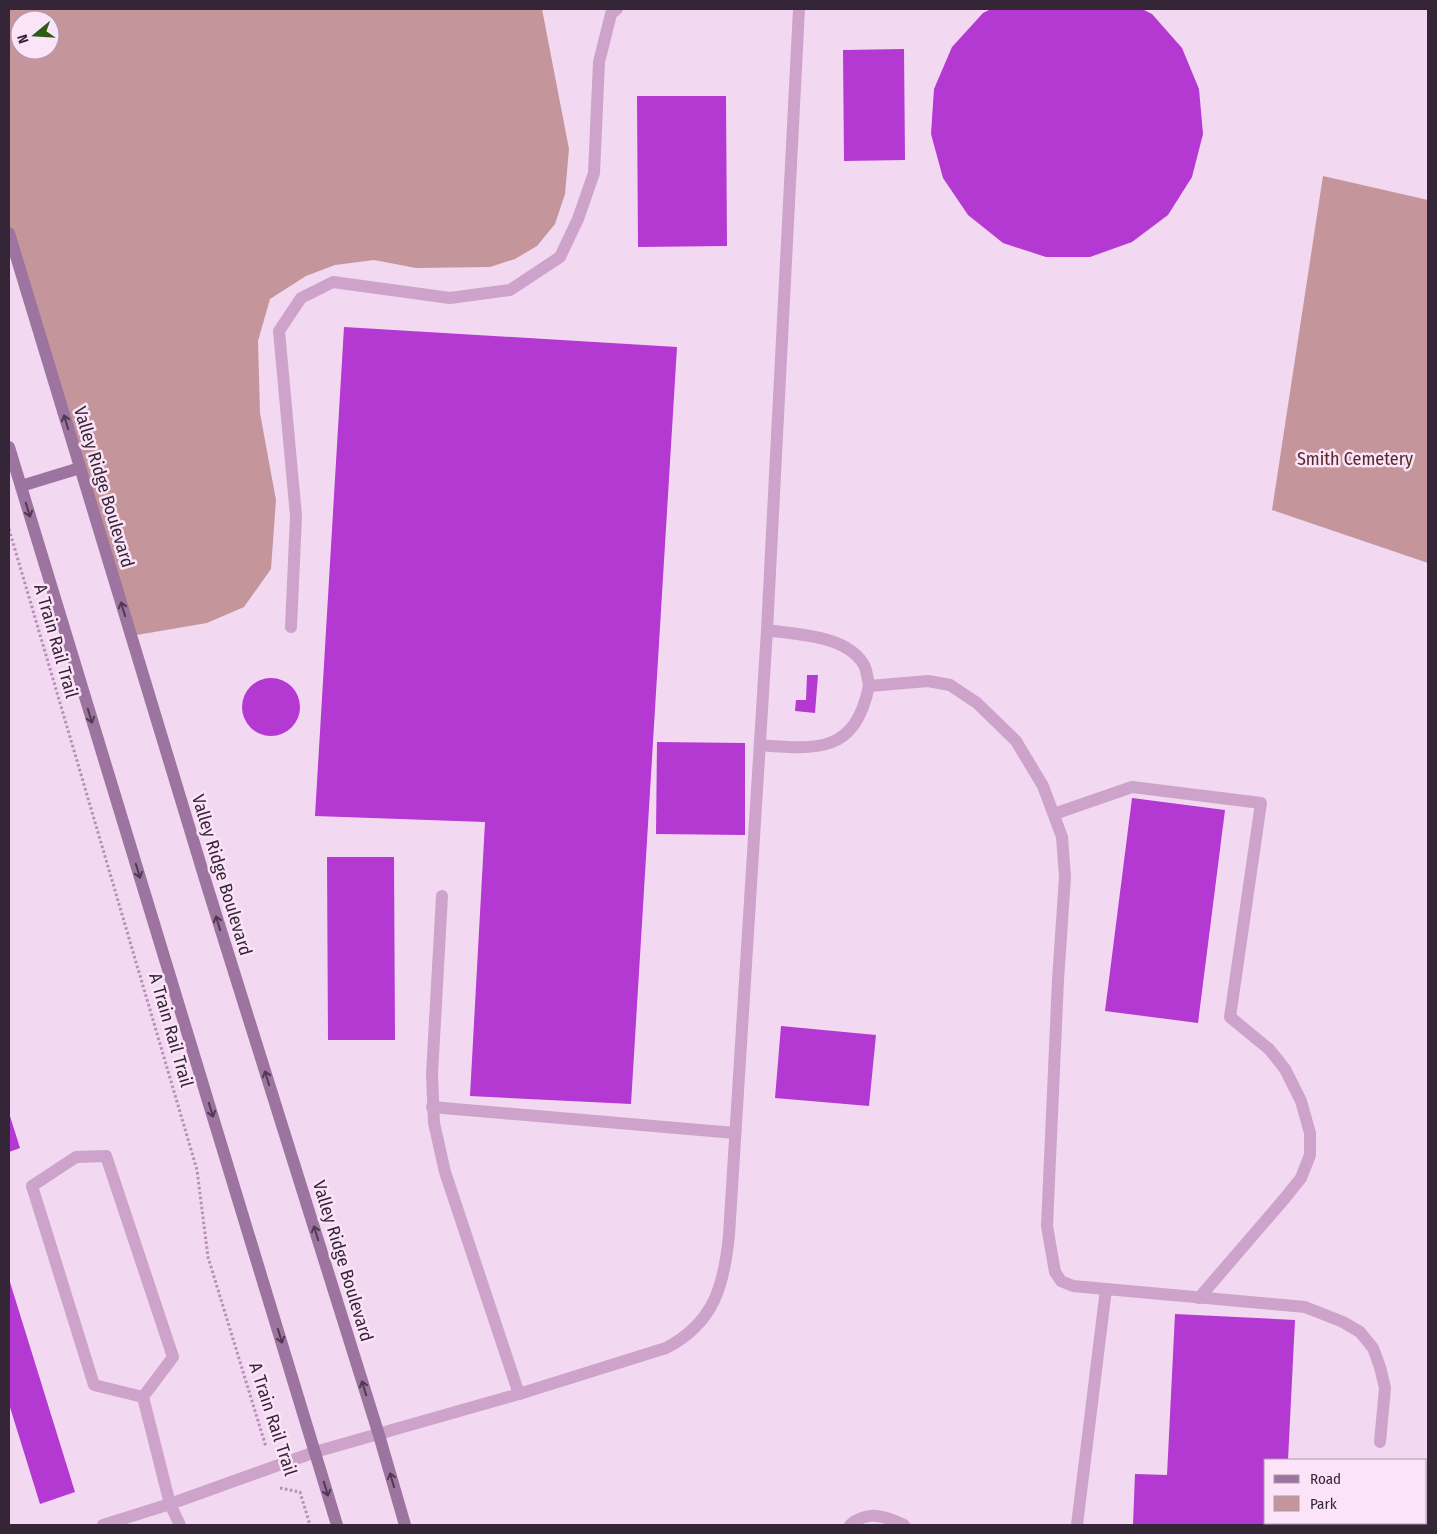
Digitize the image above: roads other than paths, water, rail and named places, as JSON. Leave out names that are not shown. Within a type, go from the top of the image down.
[{"type":"main road","name":"Valley Ridge Boulevard","points":[[9,233],[208,889],[379,1435],[405,1525]]},
{"type":"main road","points":[[9,447],[338,1525]]},
{"type":"main road","points":[[21,486],[80,468]]},
{"type":"lane","points":[[291,627],[296,516],[279,331],[301,298],[333,282],[450,298],[510,290],[560,256],[578,219],[594,173],[599,62],[611,14],[617,9]]},
{"type":"lane","points":[[103,1525],[170,1504],[316,1452],[519,1394],[666,1348],[684,1338],[696,1327],[715,1303],[726,1266],[735,1134],[767,630],[799,9]]},
{"type":"lane","points":[[760,745],[818,748],[840,738],[856,725],[865,707],[869,686],[865,668],[854,653],[839,643],[767,630]]},
{"type":"lane","points":[[869,686],[928,681],[950,685],[970,699],[1016,741],[1043,786],[1062,837],[1066,877],[1058,980],[1047,1226],[1055,1272],[1061,1281],[1073,1286],[1305,1307],[1343,1322],[1360,1332],[1373,1348],[1385,1388],[1380,1442]]},
{"type":"lane","points":[[1054,814],[1132,787],[1261,803],[1230,1017],[1270,1049],[1285,1069],[1301,1101],[1310,1133],[1310,1155],[1301,1178],[1199,1298]]},
{"type":"lane","points":[[442,896],[432,1074],[432,1107],[445,1172],[519,1394]]},
{"type":"lane","points":[[432,1107],[735,1134]]},
{"type":"lane","points":[[106,1156],[173,1358],[143,1397],[94,1385],[32,1186],[76,1157],[106,1156]]},
{"type":"lane","points":[[1077,1525],[1106,1289]]},
{"type":"lane","points":[[143,1397],[170,1504],[180,1525]]},
{"type":"lane","points":[[850,1525],[866,1515],[881,1516],[904,1525]]},
{"type":"park label","name":"Smith Cemetery","points":[[1355,459]]}]
